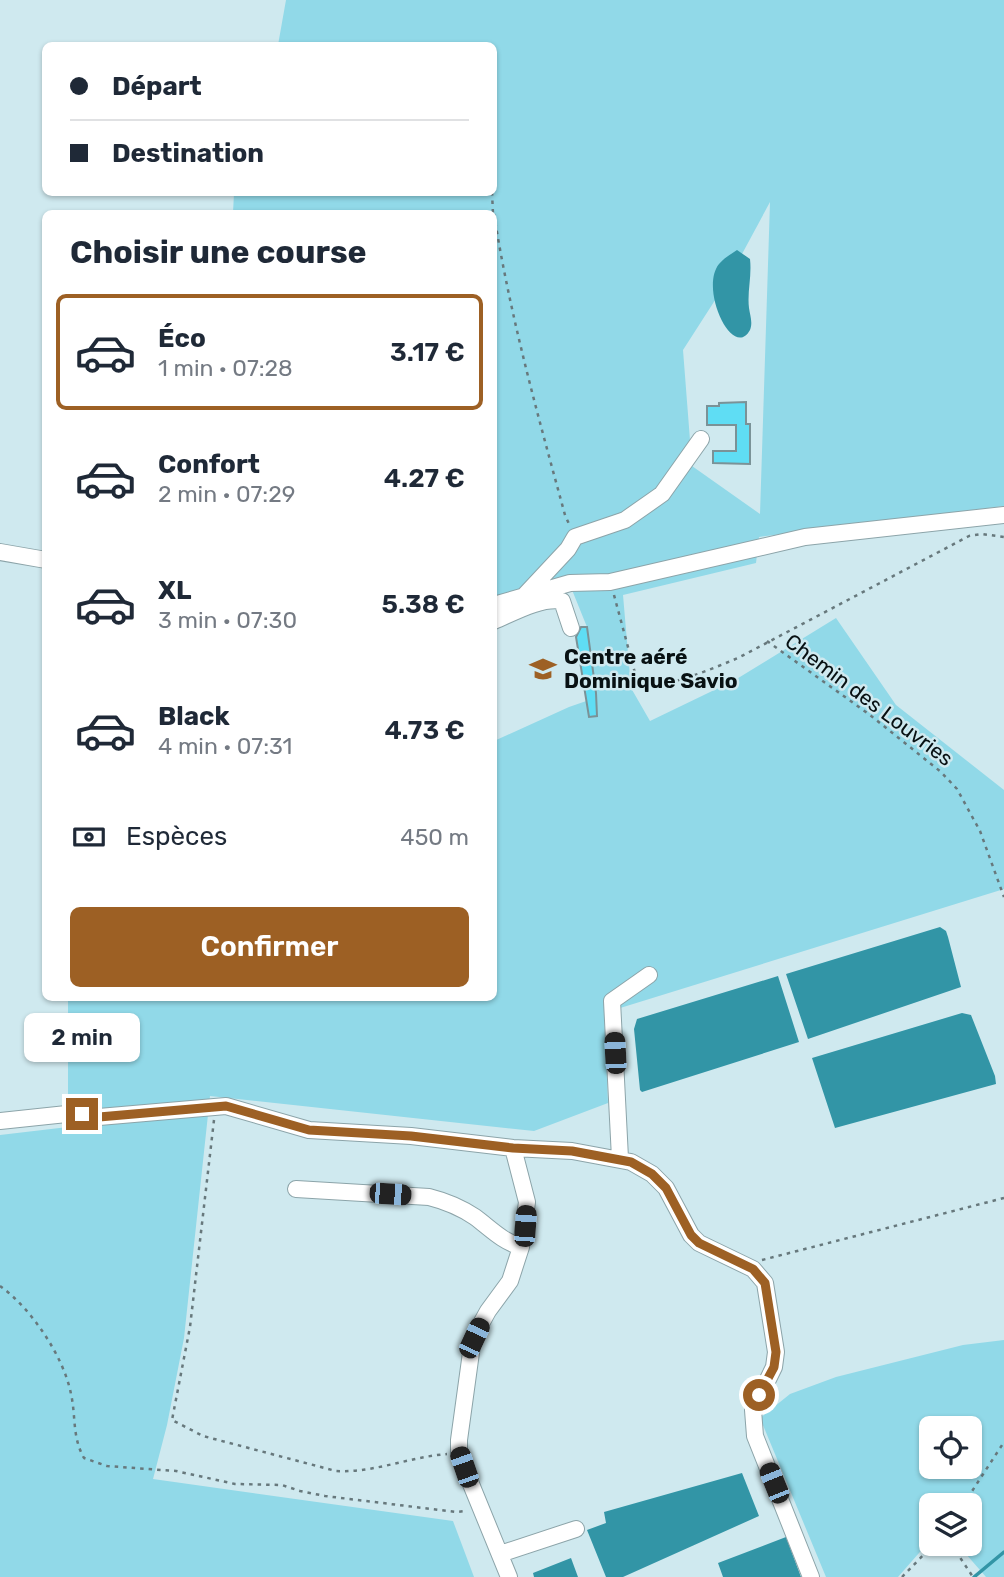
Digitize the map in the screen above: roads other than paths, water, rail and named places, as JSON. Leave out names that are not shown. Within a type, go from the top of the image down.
[{"type":"street","points":[[523,597],[568,549],[575,537],[625,520],[662,494],[701,439]]},
{"type":"street","points":[[497,605],[570,583],[610,582],[805,537],[1004,515]]},
{"type":"street","points":[[0,552],[42,558]]},
{"type":"street","points":[[497,620],[556,600],[562,601],[571,628]]},
{"type":"street","points":[[620,1158],[612,1001],[649,975]]},
{"type":"street","points":[[0,1121],[76,1113],[99,1117],[226,1106],[309,1130],[411,1136],[513,1148],[572,1151],[620,1158],[639,1165],[659,1179],[672,1196],[691,1235],[699,1243],[741,1263],[760,1276],[765,1283],[776,1352],[774,1367],[753,1410],[755,1436],[811,1577]]},
{"type":"street","points":[[509,1577],[459,1453],[459,1440],[474,1338],[488,1311],[510,1281],[521,1247],[527,1202],[513,1148]]},
{"type":"street","points":[[296,1189],[429,1197],[460,1208],[507,1243],[521,1247]]},
{"type":"street","points":[[500,1554],[576,1529]]},
{"type":"waterway","points":[[974,1577],[1004,1552]]},
{"type":"place","name":"Centre aéré Dominique Savio","points":[[543,669]]}]
